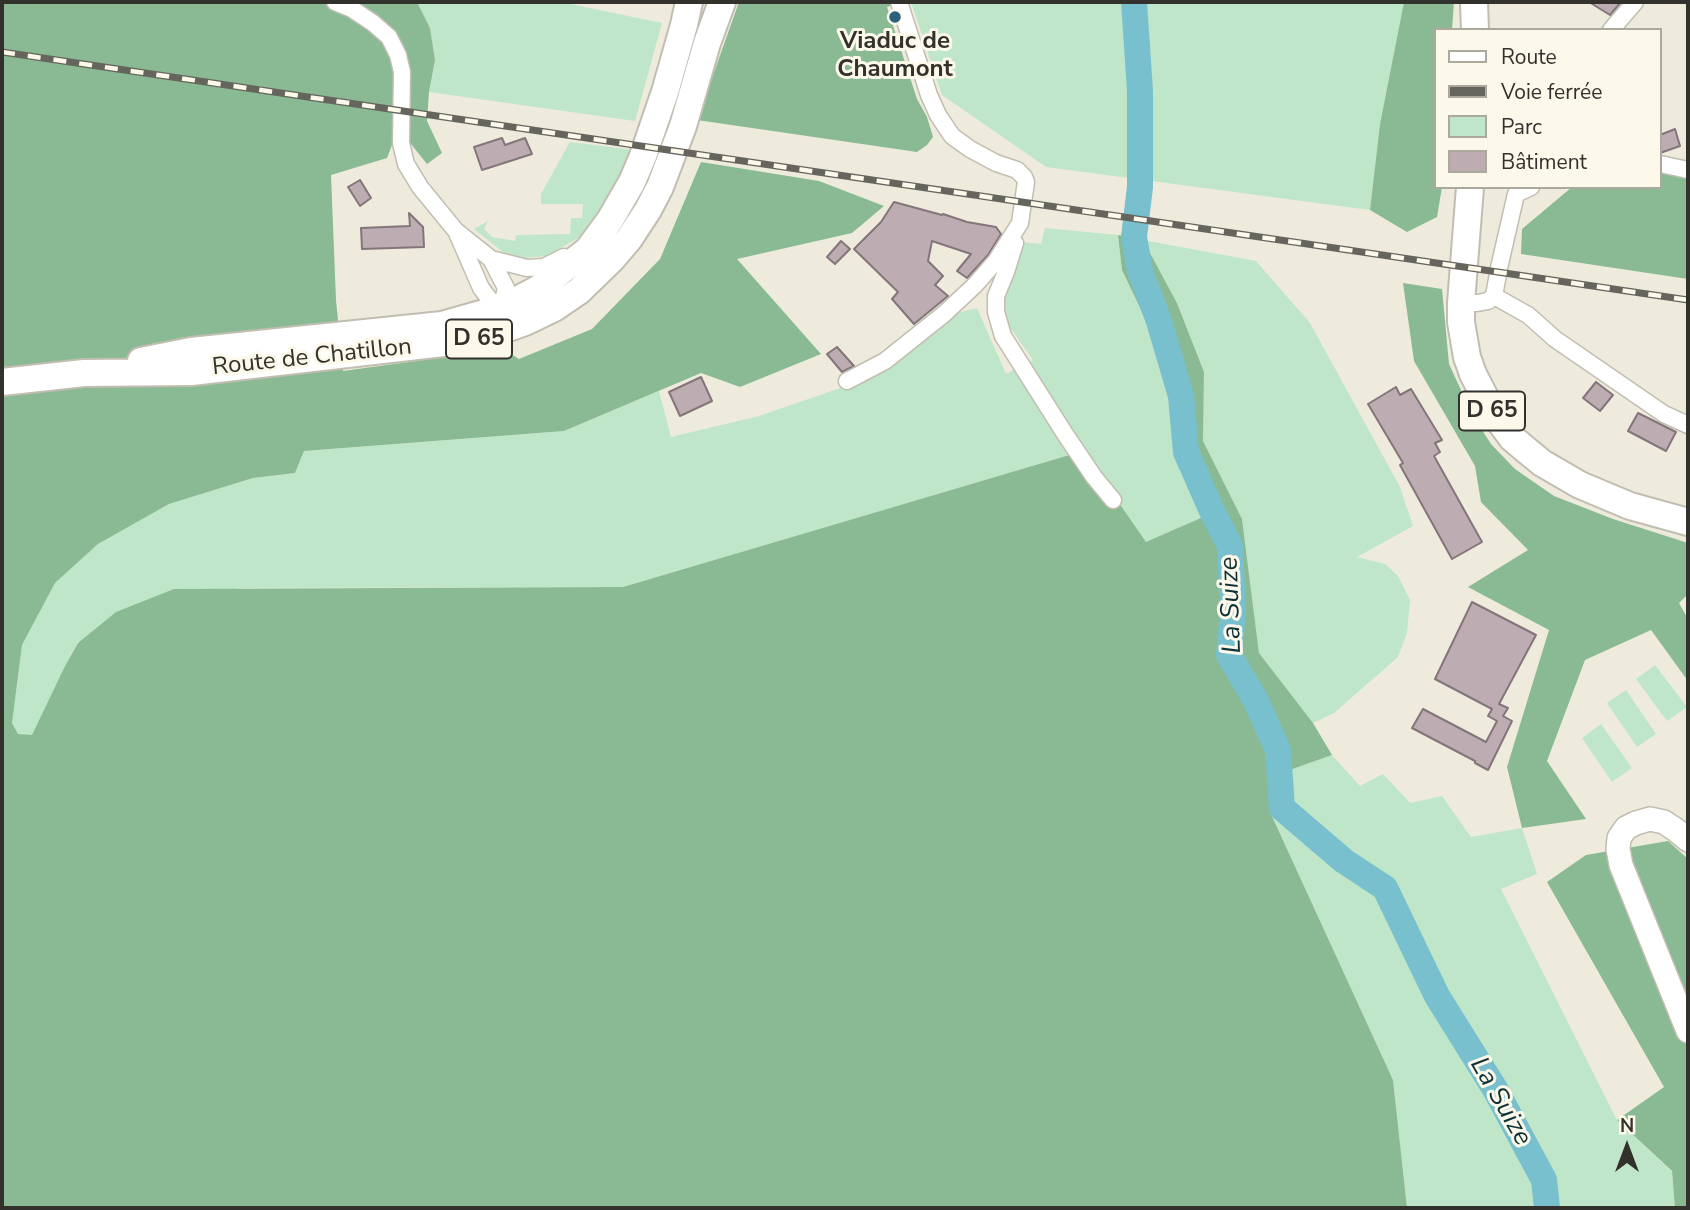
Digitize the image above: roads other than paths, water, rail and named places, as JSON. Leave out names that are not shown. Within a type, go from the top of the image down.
[{"type":"main road","name":"Route de Chatillon","points":[[2,382],[84,373],[191,372],[478,339],[484,325],[502,308],[538,289],[588,250],[610,220],[632,182],[643,156],[665,92],[689,2]]},
{"type":"main road","points":[[707,43],[712,2]]},
{"type":"main road","name":"Route de Chatillon","points":[[484,325],[525,322],[554,308],[579,291],[629,239],[660,187],[683,126],[722,2]]},
{"type":"main road","points":[[1474,2],[1475,28]]},
{"type":"main road","name":"D 65","points":[[1470,189],[1461,303],[1463,341],[1473,374],[1492,411],[1512,438],[1542,463],[1580,485],[1630,506],[1688,522]]},
{"type":"main road","points":[[1688,840],[1664,822],[1650,819],[1626,828],[1619,838],[1618,849],[1621,865],[1688,1031]]},
{"type":"street","points":[[335,2],[363,16],[389,37],[398,55],[402,72],[401,143],[406,164],[420,187],[456,231],[491,259],[506,288],[502,308]]},
{"type":"street","points":[[899,2],[929,95],[952,136],[996,163],[1017,170],[1024,177],[1026,182],[1020,223],[996,296],[996,312],[1003,336],[1065,434],[1113,500]]},
{"type":"street","points":[[1613,28],[1635,2]]},
{"type":"street","points":[[1662,164],[1688,170]]},
{"type":"street","points":[[1461,303],[1488,301],[1494,296],[1499,268],[1522,190]]},
{"type":"street","points":[[491,259],[527,268],[544,267],[566,256],[610,220]]},
{"type":"street","points":[[847,381],[885,360],[944,314],[996,261],[1020,223]]},
{"type":"street","points":[[456,231],[481,288],[490,300],[525,322]]},
{"type":"street","points":[[481,288],[484,325]]},
{"type":"street","points":[[1494,296],[1528,315],[1555,340],[1664,414],[1688,425]]},
{"type":"waterway","name":"La Suize","points":[[1134,2],[1140,91],[1140,187],[1134,237],[1140,271],[1159,321],[1181,396],[1186,452],[1230,546],[1233,613],[1229,655],[1256,701],[1278,750],[1282,808],[1344,861],[1385,888],[1437,996],[1495,1089],[1544,1180],[1547,1208]]},
{"type":"railway","points":[[2,52],[1688,300]]},
{"type":"place","name":"Viaduc de Chaumont","points":[[895,17]]}]
